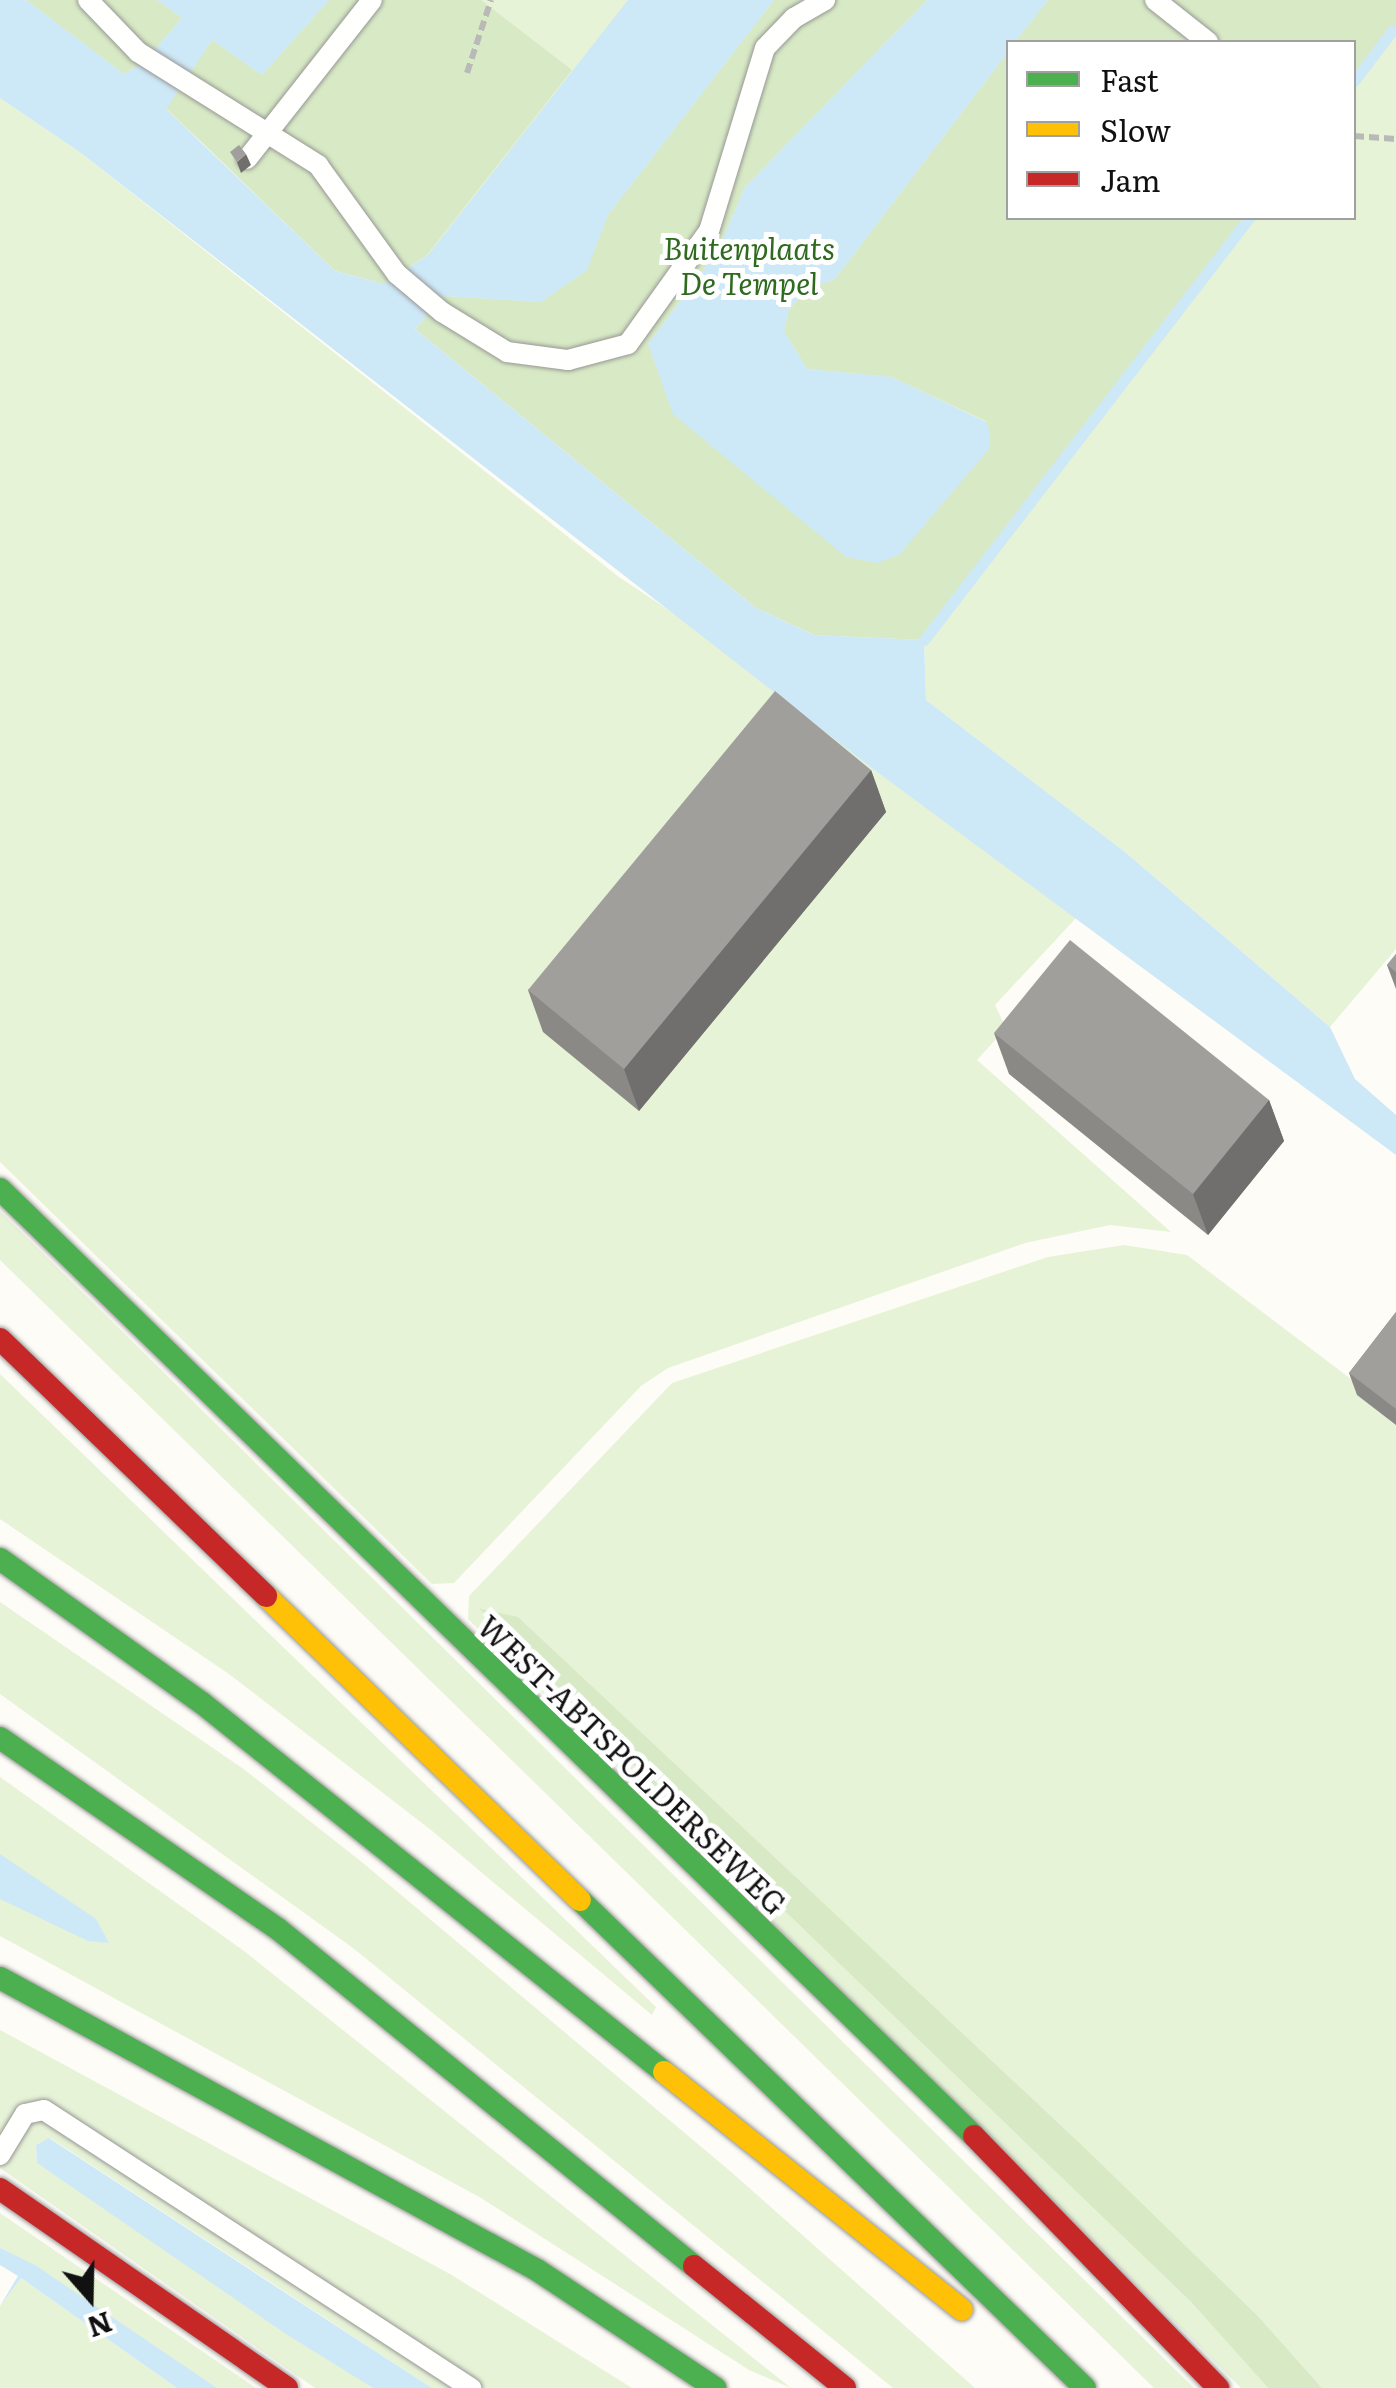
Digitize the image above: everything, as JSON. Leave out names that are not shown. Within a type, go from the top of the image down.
[{"type":"main road","name":"WEST-ABTSPOLDERSEWEG","points":[[0,1189],[1016,2178],[1218,2388]]},
{"type":"main road","points":[[0,1338],[1086,2388]]},
{"type":"main road","points":[[0,1559],[202,1703],[1064,2388]]},
{"type":"main road","points":[[0,1738],[278,1930],[845,2388]]},
{"type":"main road","points":[[0,1978],[536,2270],[715,2388]]},
{"type":"main road","points":[[0,2189],[287,2388]]},
{"type":"lane","points":[[88,0],[138,52],[318,166],[397,274],[442,312],[507,352],[568,360],[628,344],[709,231],[765,48],[794,18],[825,0]]},
{"type":"lane","points":[[247,159],[372,0]]},
{"type":"lane","points":[[1154,0],[1205,40]]},
{"type":"lane","points":[[0,2155],[24,2114],[44,2110],[471,2388]]},
{"type":"path","points":[[467,73],[491,0]]},
{"type":"path","points":[[1356,136],[1396,139]]},
{"type":"green space","name":"Buitenplaats De Tempel","points":[[26,0],[1353,0],[1392,31],[1396,26],[1396,949],[1330,1027],[1125,852],[926,700],[924,640],[814,635]]},
{"type":"green space","points":[[26,0],[157,0],[182,18],[144,62],[124,74]]},
{"type":"green space","points":[[329,0],[481,0],[572,70],[427,255],[384,284],[335,271],[166,108],[212,40],[262,75]]},
{"type":"green space","points":[[774,0],[927,0],[745,187],[717,252],[648,344],[989,449],[986,421],[892,377],[807,369],[784,331],[788,312],[804,291],[835,279],[1006,55],[1006,220],[1247,220],[924,640],[814,635],[756,608],[415,329],[445,296],[541,302],[586,270],[608,215]]},
{"type":"green space","points":[[1048,0],[1396,0],[1396,26],[1356,78],[1356,40],[1017,40]]},
{"type":"green space","points":[[0,98],[81,153],[619,577],[708,636],[873,769],[1077,917],[995,1005],[1006,1028],[977,1060],[1171,1232],[1110,1225],[1025,1243],[668,1368],[641,1386],[454,1583],[432,1584],[0,1162]]},
{"type":"green space","points":[[0,1211],[1194,2388],[1154,2388],[0,1260]]},
{"type":"green space","points":[[1124,1245],[1187,1255],[1396,1413],[1396,2388],[1322,2388],[1258,2316],[1084,2147],[518,1618],[481,1608],[610,1743],[1191,2302],[1268,2388],[1241,2388],[468,1619],[469,1596],[672,1383],[1048,1257]]},
{"type":"green space","points":[[0,1374],[656,2007],[652,2015],[431,1830],[229,1674],[0,1519]]},
{"type":"green space","points":[[0,1602],[245,1770],[363,1863],[730,2171],[975,2388],[893,2388],[353,1948],[0,1694]]},
{"type":"green space","points":[[479,1608],[518,1617],[1084,2147],[1258,2316],[1322,2388],[1268,2388],[1191,2302],[610,1743]]},
{"type":"green space","points":[[0,1777],[244,1951],[791,2388],[749,2370],[481,2198],[0,1936]]},
{"type":"green space","points":[[0,2030],[450,2274],[632,2388],[432,2388],[50,2138],[36,2145],[37,2163],[373,2388],[315,2388],[0,2168]]},
{"type":"green space","points":[[0,2213],[256,2388],[217,2388],[0,2248]]},
{"type":"green space","points":[[21,2278],[177,2388],[0,2388],[0,2306]]},
{"type":"water","points":[[0,0],[26,0],[124,74],[144,62],[182,18],[157,0],[329,0],[262,75],[212,40],[166,109],[335,271],[384,284],[428,255],[628,0],[774,0],[608,215],[587,270],[541,302],[445,296],[415,329],[756,608],[814,635],[924,640],[926,700],[1125,852],[1330,1027],[1355,1079],[1396,1115],[1396,1155],[873,769],[81,153],[0,98]]},
{"type":"water","points":[[927,0],[1048,0],[1017,40],[1006,40],[1006,55],[835,279],[804,291],[788,312],[784,331],[807,369],[892,377],[986,422],[990,448],[899,555],[877,563],[846,557],[673,414],[648,344],[717,252],[745,187]]},
{"type":"water","points":[[0,1854],[96,1919],[109,1943],[88,1941],[0,1899]]},
{"type":"water","points":[[49,2138],[432,2388],[373,2388],[286,2334],[37,2163],[36,2145]]},
{"type":"water","points":[[0,2248],[35,2265],[217,2388],[177,2388],[21,2278],[0,2306],[18,2276],[0,2265]]},
{"type":"building","points":[[239,145],[246,154],[237,162],[230,152]]},
{"type":"building","points":[[775,691],[871,770],[624,1069],[528,990]]},
{"type":"building","points":[[1070,940],[1269,1100],[1193,1194],[994,1033]]},
{"type":"building","points":[[1396,954],[1396,972],[1387,965]]},
{"type":"building","points":[[1396,1312],[1396,1409],[1349,1373]]},
{"type":"waterway","points":[[1356,78],[1392,31]]},
{"type":"waterway","points":[[924,640],[1247,220]]},
{"type":"traffic: fast","points":[[0,1189],[974,2136]]},
{"type":"traffic: fast","points":[[0,1559],[202,1703],[664,2072]]},
{"type":"traffic: fast","points":[[0,1738],[278,1929],[694,2266]]},
{"type":"traffic: fast","points":[[580,1900],[1085,2388]]},
{"type":"traffic: fast","points":[[0,1978],[537,2270],[715,2388]]},
{"type":"traffic: slow","points":[[266,1596],[580,1900]]},
{"type":"traffic: slow","points":[[664,2072],[962,2310]]},
{"type":"traffic: jam","points":[[0,1339],[266,1596]]},
{"type":"traffic: jam","points":[[974,2136],[1218,2388]]},
{"type":"traffic: jam","points":[[0,2189],[287,2388]]},
{"type":"traffic: jam","points":[[694,2266],[845,2388]]}]
